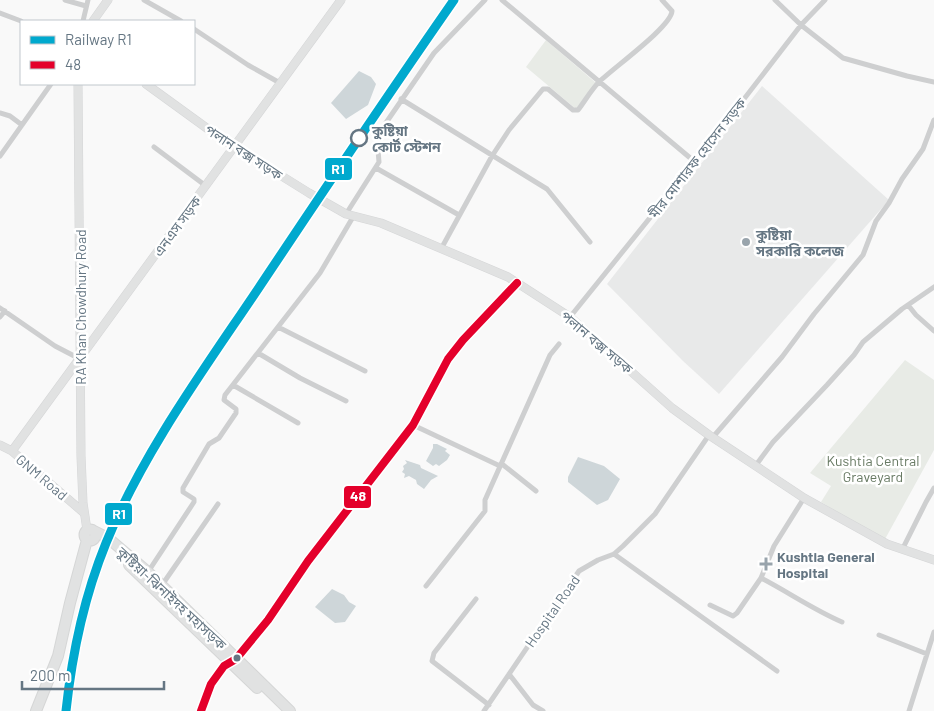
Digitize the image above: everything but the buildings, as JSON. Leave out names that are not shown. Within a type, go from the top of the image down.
[{"type":"highway","name":"কুষ্টিয়া-ঝিনাইদহ মহাসড়ক","points":[[90,535],[133,564],[178,606],[282,711]]},
{"type":"highway","points":[[36,711],[58,656],[70,603],[90,535]]},
{"type":"highway","name":"কুষ্টিয়া-ঝিনাইদহ মহাসড়ক","points":[[133,564],[148,572],[162,585],[178,606]]},
{"type":"highway","name":"কুষ্টিয়া-ঝিনাইদহ মহাসড়ক","points":[[233,661],[290,711]]},
{"type":"main road","points":[[94,20],[108,0]]},
{"type":"main road","name":"এনএস সড়ক","points":[[12,452],[206,186],[337,1]]},
{"type":"main road","name":"RA Khan Chowdhury Road","points":[[78,85],[81,288],[80,359],[84,512],[90,535]]},
{"type":"main road","name":"পলান বক্স সড়ক","points":[[147,85],[234,147],[309,193],[350,215],[381,223],[508,277],[570,316],[672,408],[804,498],[887,544],[934,560]]},
{"type":"main road","name":"GNM Road","points":[[0,445],[12,452],[84,512]]},
{"type":"street","points":[[65,0],[87,3],[83,20]]},
{"type":"street","points":[[144,0],[179,20]]},
{"type":"street","points":[[148,572],[194,502],[194,499],[183,492],[183,488],[208,444],[219,438],[236,413],[236,409],[224,398],[320,273],[379,162],[378,150],[381,130],[434,53],[486,0]]},
{"type":"street","points":[[502,0],[695,162]]},
{"type":"street","points":[[441,249],[492,156],[509,130],[543,89],[548,89],[576,111],[599,82],[658,32],[672,16],[672,12],[662,0]]},
{"type":"street","points":[[775,0],[801,25],[843,58],[934,82]]},
{"type":"street","name":"মীর মোশারফ হোসেন সড়ক","points":[[570,316],[695,162],[801,25],[826,0]]},
{"type":"street","points":[[0,13],[20,22]]},
{"type":"street","points":[[195,30],[248,65],[280,83]]},
{"type":"street","points":[[0,156],[50,85]]},
{"type":"street","points":[[401,99],[547,189],[590,242]]},
{"type":"street","points":[[0,113],[10,116],[22,125]]},
{"type":"street","name":"Hospital Road","points":[[484,711],[579,571],[598,560],[614,554],[655,514],[711,436],[782,357],[814,314],[863,256],[876,221],[923,149],[934,120]]},
{"type":"street","points":[[154,147],[206,186]]},
{"type":"street","points":[[376,168],[459,215]]},
{"type":"street","points":[[201,711],[211,684],[224,666],[233,661],[268,620],[308,561],[414,425],[448,359],[463,340],[517,283]]},
{"type":"street","points":[[756,465],[773,442],[854,355],[863,342],[908,305],[934,287]]},
{"type":"street","points":[[908,305],[934,331]]},
{"type":"street","points":[[0,317],[2,309],[55,346],[80,359]]},
{"type":"street","points":[[278,327],[364,371]]},
{"type":"street","points":[[426,586],[485,511],[485,500],[550,355],[559,344]]},
{"type":"street","points":[[258,353],[300,378],[346,401]]},
{"type":"street","points":[[233,385],[298,423]]},
{"type":"street","points":[[414,425],[501,465],[536,491]]},
{"type":"street","points":[[902,550],[934,488]]},
{"type":"street","points":[[710,605],[729,616],[737,613],[761,578],[774,546],[804,498]]},
{"type":"street","points":[[162,585],[218,504]]},
{"type":"street","points":[[614,554],[777,671]]},
{"type":"street","points":[[761,578],[842,622]]},
{"type":"street","points":[[476,599],[434,653],[432,660],[489,705]]},
{"type":"street","points":[[909,711],[934,632]]},
{"type":"street","points":[[878,635],[927,654]]},
{"type":"street","points":[[509,674],[533,705],[543,711]]},
{"type":"shaded area","points":[[359,71],[371,77],[376,84],[368,105],[346,119],[331,103]]},
{"type":"shaded area","name":"কুষ্টিয়া সরকারি কলেজ","points":[[762,86],[889,200],[719,394],[683,361],[607,284]]},
{"type":"shaded area","points":[[433,444],[447,449],[445,451],[450,455],[439,466],[436,464],[433,466],[426,461],[433,448]]},
{"type":"shaded area","points":[[578,457],[604,466],[620,479],[608,500],[597,505],[568,482],[568,477]]},
{"type":"shaded area","points":[[405,460],[420,465],[421,468],[438,476],[431,480],[424,489],[417,484],[416,480],[409,476],[404,478],[405,474],[402,472],[403,466],[407,463]]},
{"type":"shaded area","points":[[332,589],[344,595],[349,602],[356,606],[345,622],[335,623],[315,607]]},
{"type":"green space","points":[[546,40],[596,83],[576,109],[526,67]]},
{"type":"green space","name":"Kushtia Central Graveyard","points":[[905,360],[934,380],[934,450],[884,541],[821,502],[831,486],[810,473]]},
{"type":"rail line","name":"R1","points":[[66,711],[75,647],[98,563],[121,509],[156,443],[197,379],[454,0]]},
{"type":"transit line","name":"48","points":[[201,711],[211,684],[224,666],[236,659],[268,620],[308,561],[413,425],[448,359],[463,340],[517,283]]},
{"type":"place","name":"কুষ্টিয়া কোর্ট স্টেশন","points":[[359,138]]},
{"type":"place","name":"কুষ্টিয়া সরকারি কলেজ","points":[[746,242]]},
{"type":"place","name":"Kushtia General Hospital","points":[[766,564]]}]
